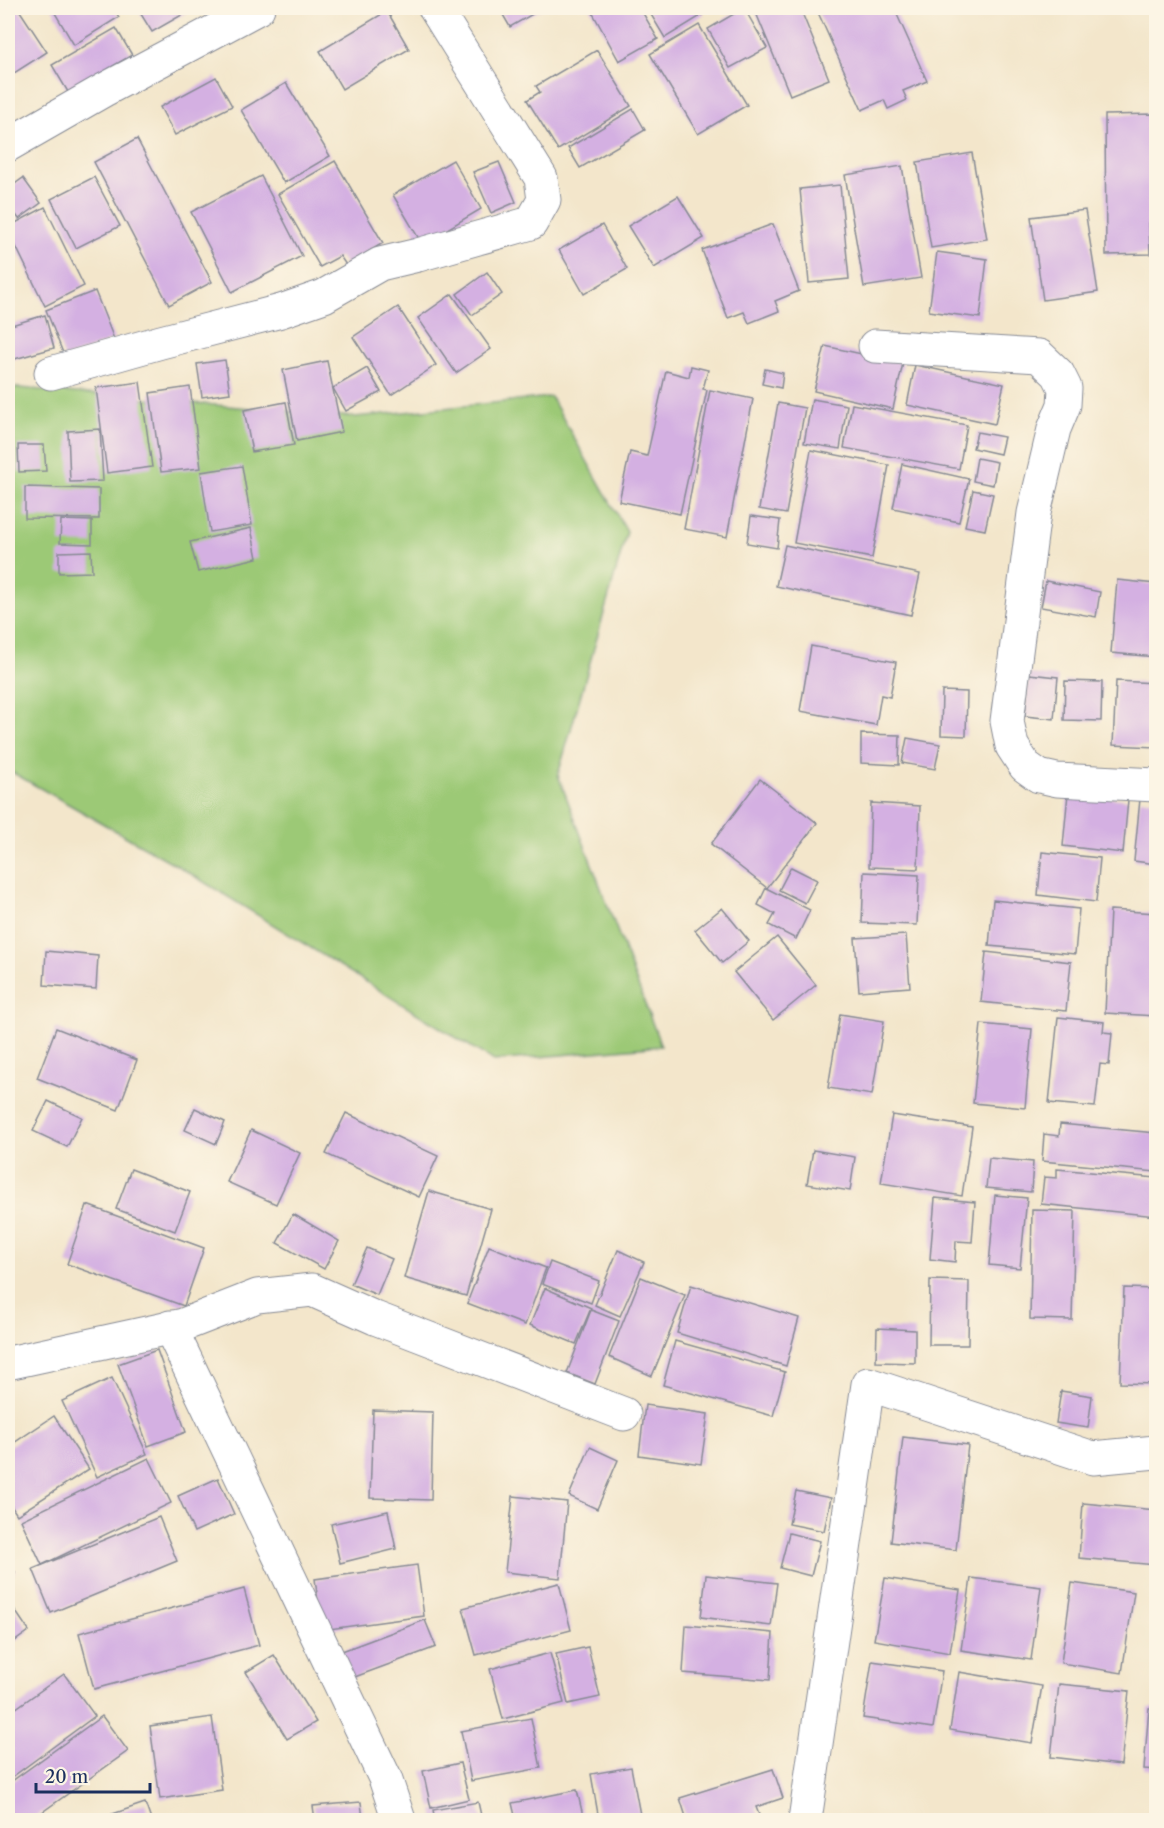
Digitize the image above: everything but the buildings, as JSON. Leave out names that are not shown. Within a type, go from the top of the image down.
[{"type":"street","points":[[8,145],[104,90],[258,8]]},
{"type":"street","points":[[51,373],[281,311],[324,296],[380,264],[531,223],[544,200],[541,178],[435,8]]},
{"type":"street","points":[[875,346],[1039,356],[1058,374],[1065,388],[1064,405],[1054,429],[1034,513],[1007,721],[1012,746],[1024,766],[1039,776],[1057,780],[1156,784]]},
{"type":"street","points":[[12,1355],[183,1325],[257,1296],[312,1290],[375,1318],[624,1414]]},
{"type":"street","points":[[170,1327],[385,1778],[399,1821]]},
{"type":"street","points":[[805,1821],[868,1384],[1093,1458],[1156,1452]]},
{"type":"green space","points":[[8,387],[355,417],[551,397],[627,532],[558,775],[661,1046],[494,1061],[178,866],[8,770]]}]
